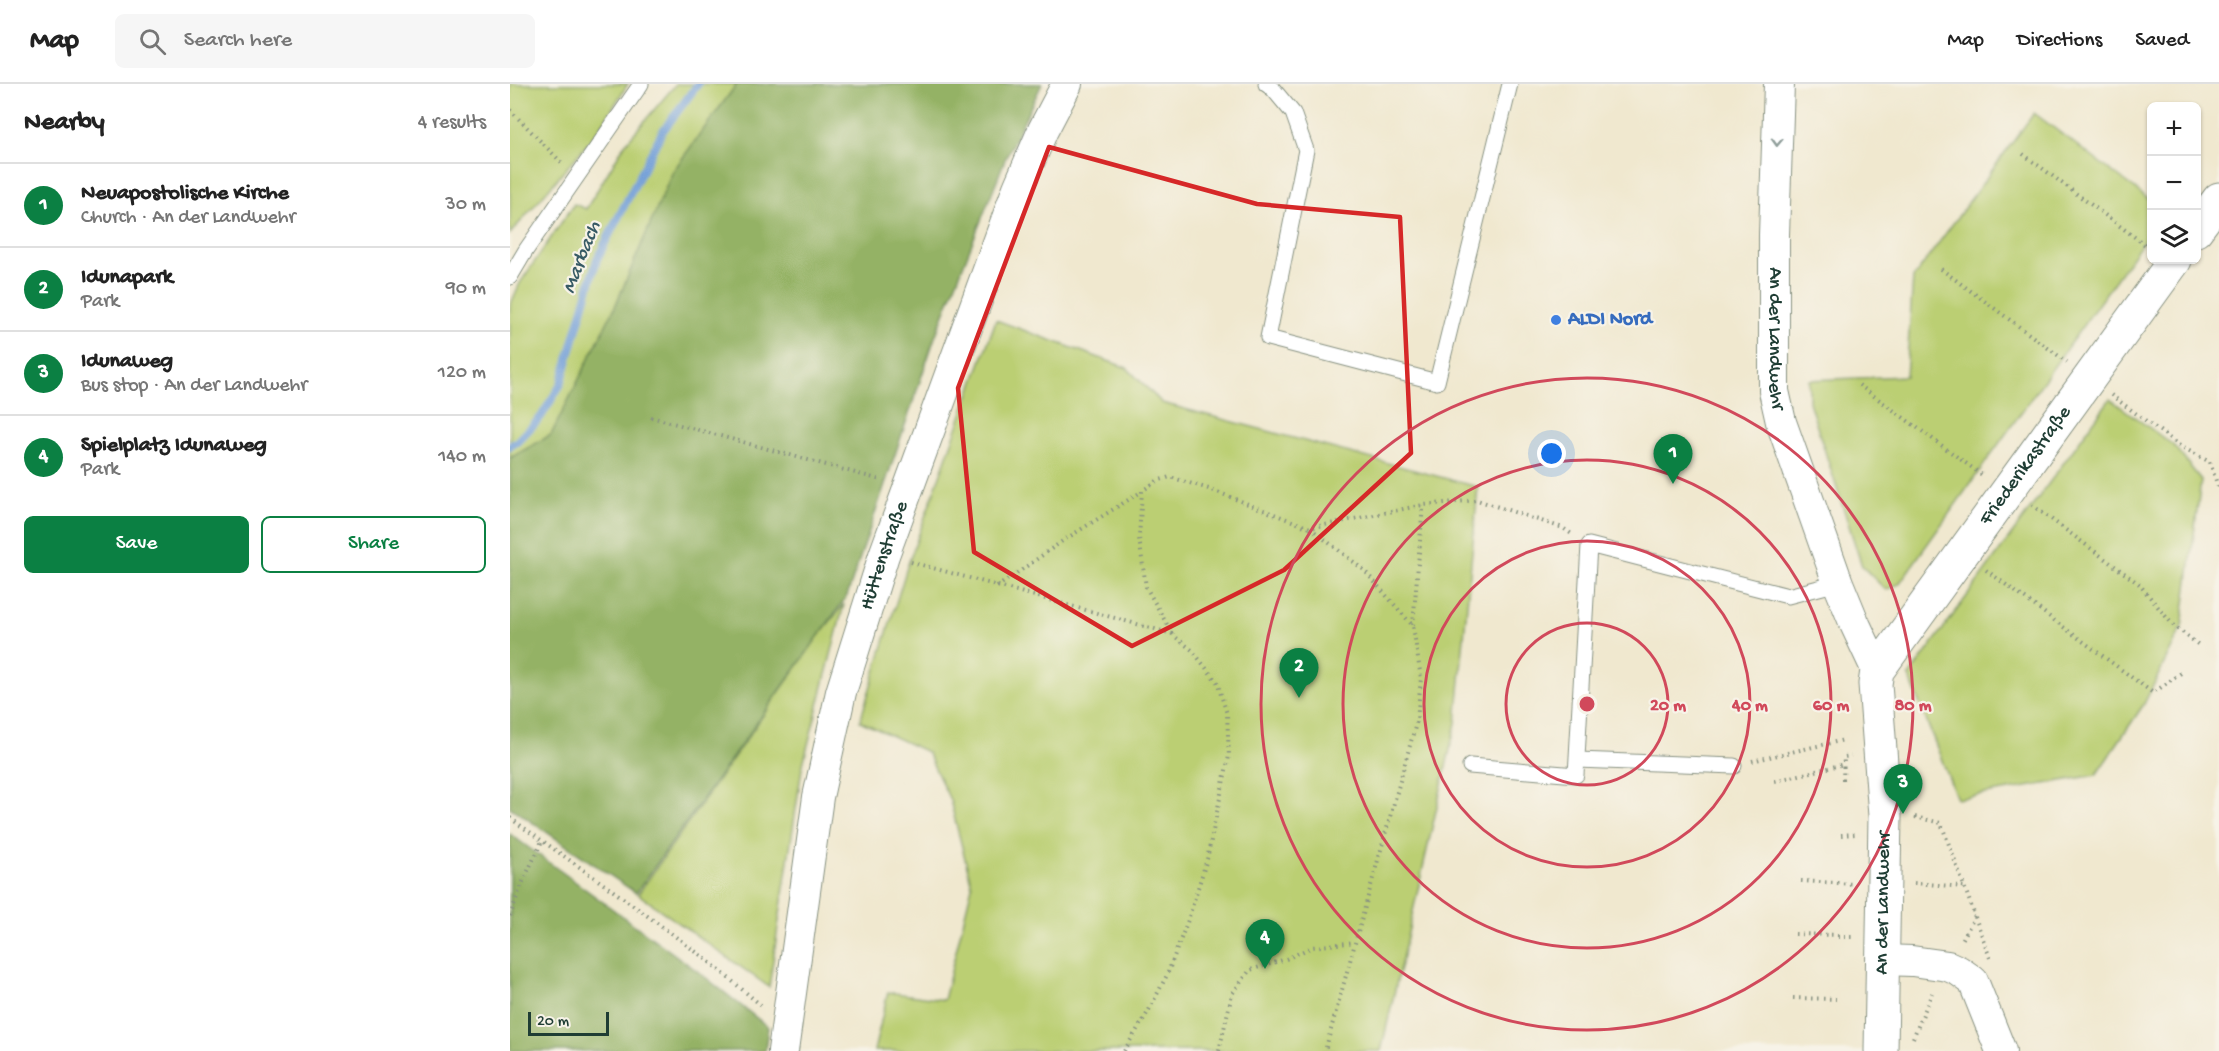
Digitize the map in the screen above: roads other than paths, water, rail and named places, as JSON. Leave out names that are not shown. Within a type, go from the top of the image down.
[{"type":"street","name":"Hüttenstraße","points":[[784,1039],[818,797],[841,692],[884,555],[1018,188],[1043,130],[1067,84]]},
{"type":"street","name":"An der Landwehr","points":[[1779,84],[1774,235],[1774,391],[1781,422],[1838,583],[1877,671],[1873,825],[1899,884],[1883,960],[1896,1047]]},
{"type":"street","points":[[2201,223],[2219,199]]},
{"type":"street","name":"Friederikastraße","points":[[1877,671],[2172,264]]},
{"type":"street","points":[[1883,960],[1948,966],[1973,981],[2001,1051]]},
{"type":"lane","points":[[510,277],[526,250],[641,84]]},
{"type":"lane","points":[[1266,84],[1293,112],[1306,150],[1268,338],[1437,382],[1510,84]]},
{"type":"lane","points":[[1470,766],[1576,775],[1589,545],[1788,596],[1838,583]]},
{"type":"lane","points":[[1578,760],[1734,766]]},
{"type":"waterway","name":"Marbach","points":[[510,446],[517,442],[541,417],[561,384],[597,259],[662,132],[698,84]]},
{"type":"place","name":"ALDI Nord","points":[[1556,320]]},
{"type":"place","name":"Neuapostolische Kirche","points":[[1673,484]]},
{"type":"place","name":"Idunapark","points":[[1299,698]]},
{"type":"place","name":"Idunaweg","points":[[1903,814]]},
{"type":"place","name":"Spielplatz Idunaweg","points":[[1265,969]]}]
